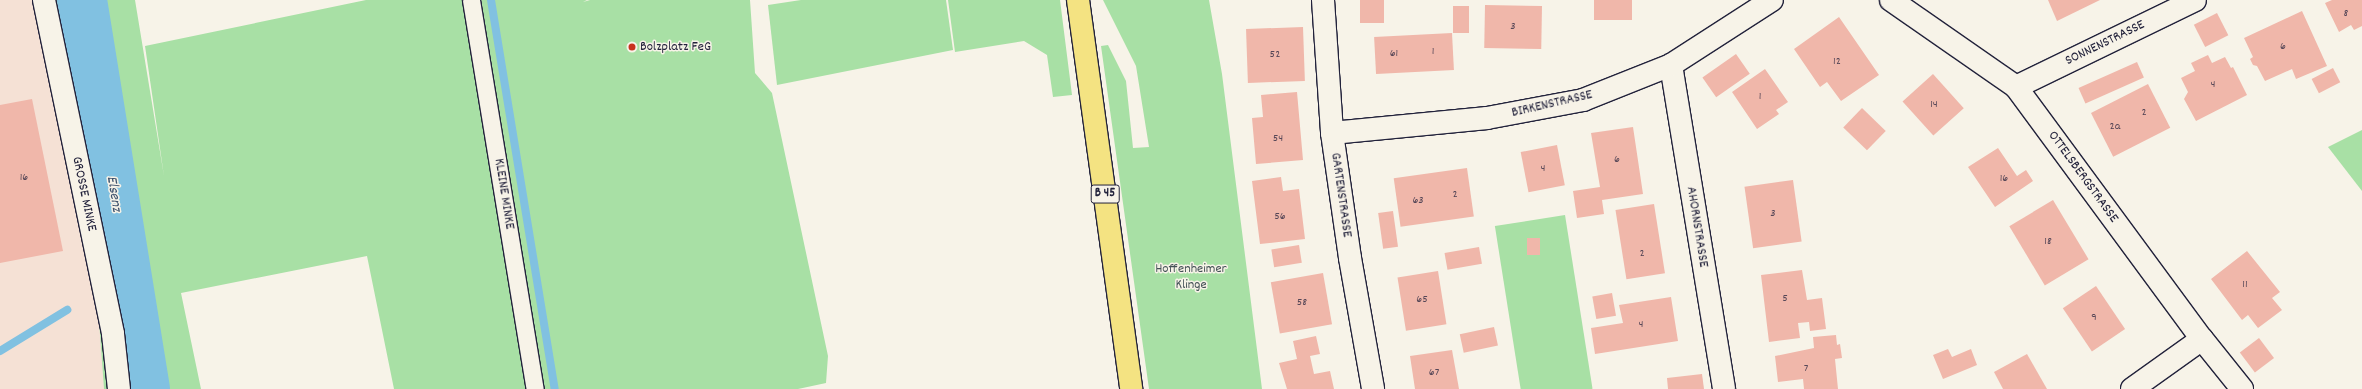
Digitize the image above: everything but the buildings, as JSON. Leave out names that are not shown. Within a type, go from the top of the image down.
[{"type":"main road","name":"B 45","points":[[1078,0],[1131,389]]},
{"type":"street","name":"GROSSE MINKE","points":[[44,0],[113,334],[119,389]]},
{"type":"street","name":"GARTENSTRASSE","points":[[1323,0],[1332,133],[1350,258],[1373,389]]},
{"type":"street","name":"BIRKENSTRASSE","points":[[1332,133],[1488,118],[1583,100],[1671,65],[1772,0]]},
{"type":"street","name":"OTTELSBERGSTRASSE","points":[[1891,0],[2016,87],[2202,339],[2242,389]]},
{"type":"street","name":"SONNENSTRASSE","points":[[2016,87],[2195,0]]},
{"type":"street","name":"AHORNSTRASSE","points":[[1671,65],[1724,389]]},
{"type":"street","points":[[2132,389],[2202,339]]},
{"type":"lane","name":"KLEINE MINKE","points":[[471,0],[535,389]]},
{"type":"shaded area","points":[[0,0],[36,0],[98,307],[104,389],[0,389]]},
{"type":"green space","points":[[36,0],[135,0],[164,176],[145,46],[366,0],[467,0],[529,389],[394,389],[367,256],[181,293],[201,389],[104,389],[98,307]]},
{"type":"green space","points":[[481,0],[587,0],[583,2],[590,0],[750,0],[755,73],[772,93],[828,356],[826,383],[798,389],[544,389]]},
{"type":"green space","points":[[801,0],[946,0],[953,50],[777,85],[768,5]]},
{"type":"green space","points":[[948,0],[1060,0],[1072,95],[1053,97],[1047,55],[1024,41],[955,52]]},
{"type":"green space","name":"Hoffenheimer Klinge","points":[[1103,0],[1209,0],[1222,74],[1262,389],[1149,389],[1101,46],[1108,45],[1126,81],[1133,148],[1149,147],[1136,66]]},
{"type":"green space","points":[[2362,130],[2362,191],[2328,147]]},
{"type":"green space","points":[[1565,215],[1593,389],[1521,389],[1495,226]]},
{"type":"waterway","name":"Elsenz","points":[[82,0],[145,389]]},
{"type":"waterway","points":[[491,0],[555,389]]},
{"type":"waterway","points":[[0,351],[67,310]]},
{"type":"place","name":"Bolzplatz FeG","points":[[632,47]]}]
